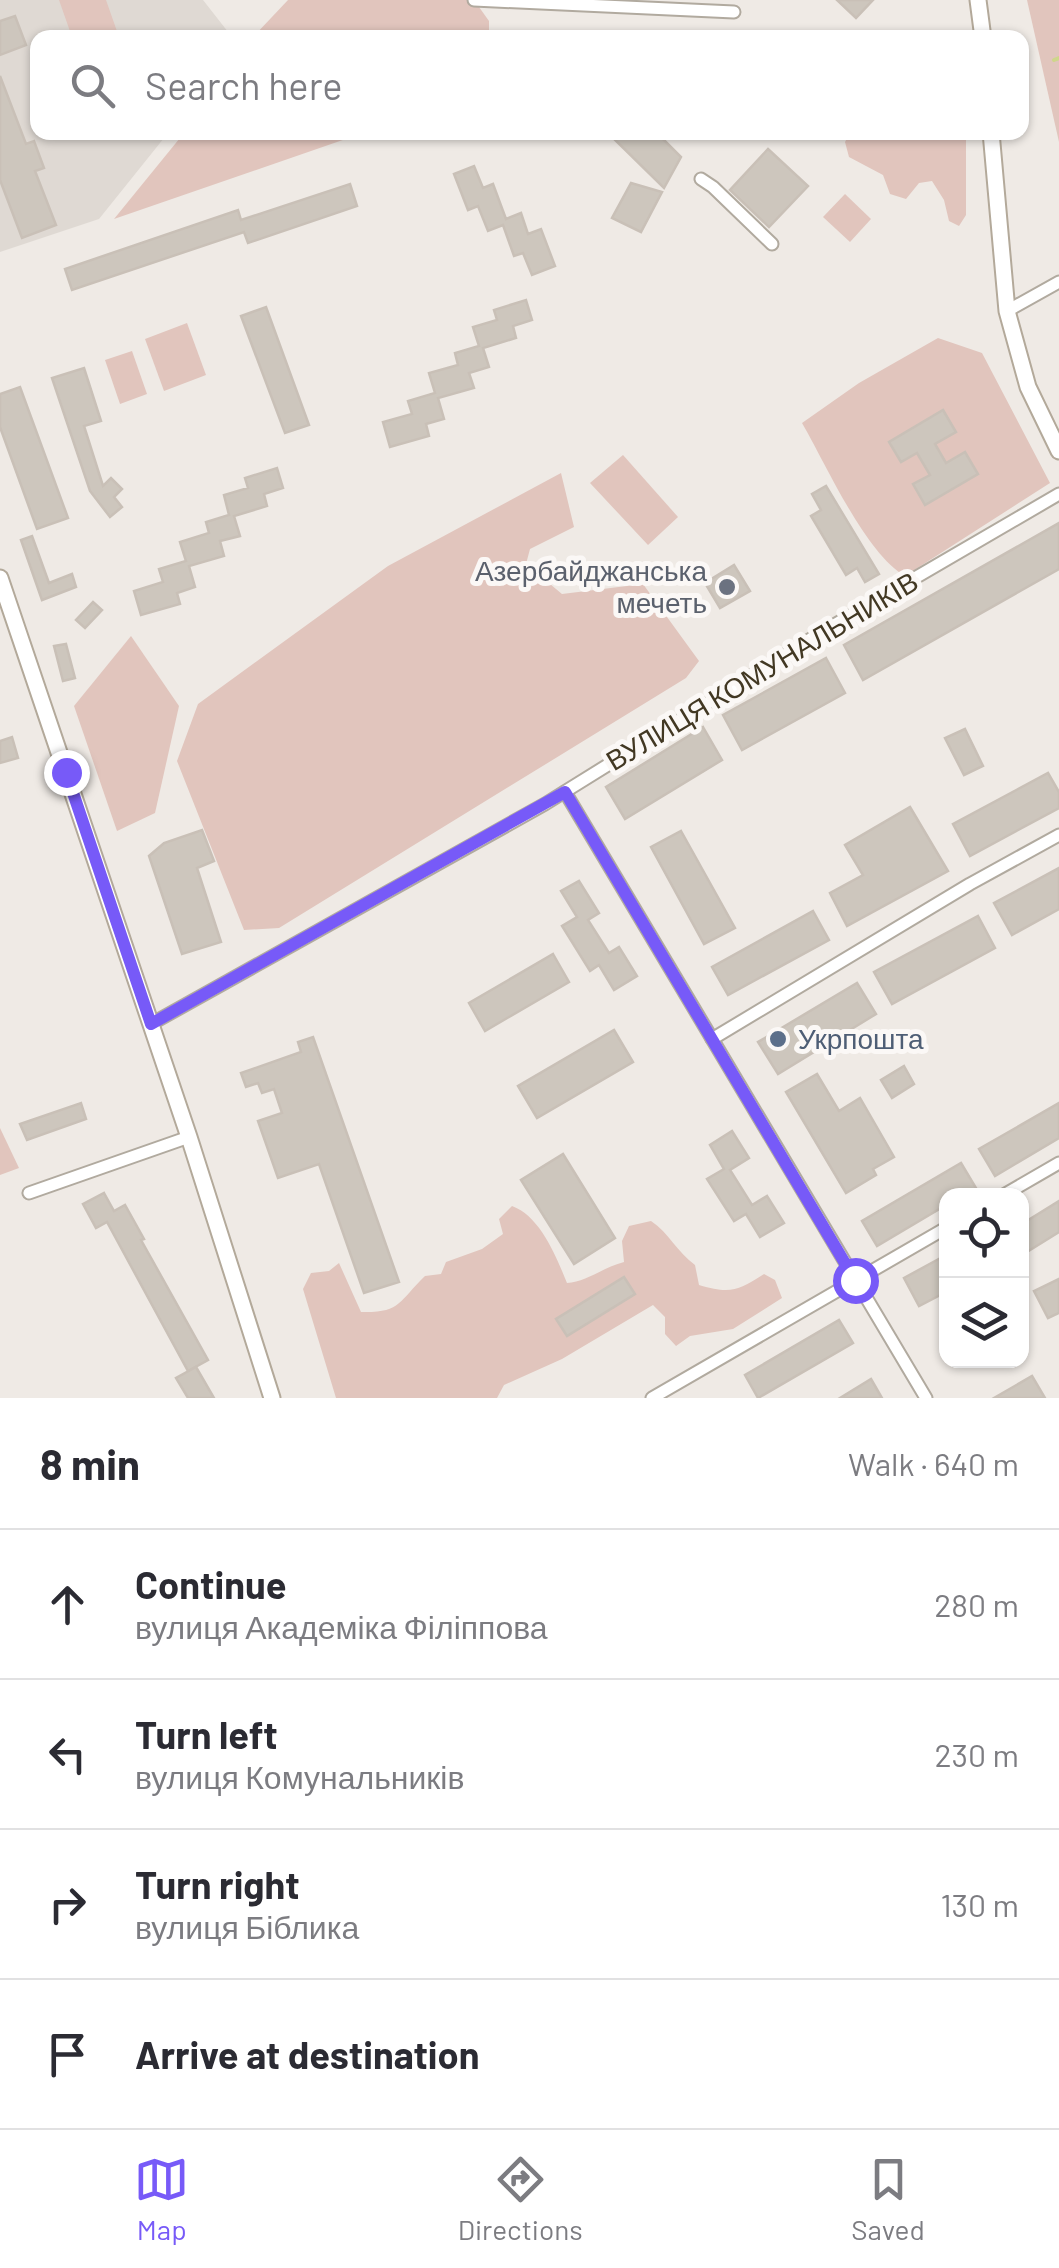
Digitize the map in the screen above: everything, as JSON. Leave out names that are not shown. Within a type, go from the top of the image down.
[{"type":"street","points":[[474,0],[734,12]]},
{"type":"street","points":[[978,0],[981,30]]},
{"type":"street","points":[[992,140],[1007,311],[1028,387],[1059,450]]},
{"type":"street","points":[[700,179],[772,244]]},
{"type":"street","points":[[1007,311],[1059,282]]},
{"type":"street","name":"ВУЛИЦЯ КОМУНАЛЬНИКІВ","points":[[151,1024],[565,792],[846,617],[1059,494]]},
{"type":"street","points":[[0,578],[189,1137],[272,1398]]},
{"type":"street","points":[[565,792],[926,1398]]},
{"type":"street","points":[[712,1039],[1059,834]]},
{"type":"street","points":[[30,1193],[189,1137]]},
{"type":"street","points":[[1016,1188],[1059,1163]]},
{"type":"street","points":[[652,1398],[939,1232]]},
{"type":"shaded area","points":[[0,0],[203,0],[227,30],[30,30],[30,140],[162,140],[99,219],[0,252]]},
{"type":"shaded area","points":[[59,0],[106,0],[117,30],[70,30]]},
{"type":"shaded area","points":[[288,0],[474,0],[489,21],[489,30],[260,30]]},
{"type":"shaded area","points":[[1027,0],[1059,0],[1059,142]]},
{"type":"shaded area","points":[[178,140],[343,140],[114,219]]},
{"type":"shaded area","points":[[966,140],[966,215],[959,226],[949,221],[944,200],[932,181],[919,183],[906,199],[890,194],[883,175],[849,157],[845,142]]},
{"type":"shaded area","points":[[845,194],[871,219],[850,242],[823,217]]},
{"type":"shaded area","points":[[187,323],[206,375],[164,391],[145,339]]},
{"type":"shaded area","points":[[938,338],[982,353],[1050,483],[905,576],[890,565],[861,528],[802,423],[859,383]]},
{"type":"shaded area","points":[[132,351],[147,394],[120,404],[105,360]]},
{"type":"shaded area","points":[[623,455],[678,517],[648,545],[590,483]]},
{"type":"shaded area","points":[[561,473],[574,527],[530,549],[526,564],[562,594],[643,584],[699,661],[686,678],[279,928],[244,930],[177,761],[198,704],[388,566]]},
{"type":"shaded area","points":[[131,636],[179,706],[155,813],[117,831],[74,706]]},
{"type":"shaded area","points":[[0,1128],[19,1168],[0,1175]]},
{"type":"shaded area","points":[[512,1206],[539,1228],[567,1283],[624,1262],[622,1241],[629,1226],[651,1221],[695,1265],[699,1285],[733,1289],[764,1274],[775,1280],[782,1298],[733,1329],[690,1336],[676,1346],[665,1334],[665,1317],[653,1305],[562,1359],[504,1385],[497,1398],[336,1398],[303,1289],[311,1273],[329,1271],[339,1263],[361,1312],[392,1308],[425,1276],[441,1274],[446,1262],[482,1249],[503,1234],[499,1219]]},
{"type":"building","points":[[837,0],[873,0],[856,18]]},
{"type":"building","points":[[15,16],[26,45],[0,55],[0,21]]},
{"type":"building","points":[[0,76],[26,144],[34,141],[44,168],[35,171],[56,225],[22,238],[0,180]]},
{"type":"building","points":[[615,140],[664,140],[681,157],[664,188]]},
{"type":"building","points":[[768,149],[808,186],[769,227],[730,190]]},
{"type":"building","points":[[474,166],[483,188],[493,184],[506,219],[521,213],[528,234],[541,229],[555,266],[532,275],[523,253],[514,256],[503,225],[488,231],[478,206],[468,210],[454,174]]},
{"type":"building","points":[[631,183],[662,192],[641,232],[612,218]]},
{"type":"building","points":[[350,184],[357,206],[248,243],[244,232],[72,290],[65,269],[238,210],[241,220]]},
{"type":"building","points":[[526,300],[532,320],[513,326],[516,338],[483,348],[489,367],[469,373],[474,388],[438,398],[444,419],[426,424],[429,436],[390,447],[383,422],[412,414],[408,401],[435,393],[429,373],[458,365],[455,353],[479,346],[473,327],[497,320],[494,310]]},
{"type":"building","points":[[266,307],[309,425],[285,433],[241,316]]},
{"type":"building","points":[[84,368],[101,421],[84,426],[103,486],[111,478],[122,489],[114,497],[122,507],[110,517],[90,491],[52,378]]},
{"type":"building","points":[[20,387],[68,518],[37,529],[0,427],[0,394]]},
{"type":"building","points":[[943,410],[956,432],[935,444],[946,463],[965,452],[978,474],[925,505],[913,484],[930,475],[917,453],[901,462],[889,442]]},
{"type":"building","points":[[277,468],[283,488],[264,494],[267,506],[234,516],[240,536],[220,541],[224,556],[189,566],[195,587],[177,593],[180,604],[141,615],[134,591],[163,582],[159,569],[186,561],[180,542],[209,533],[206,522],[229,515],[224,495],[248,488],[245,478]]},
{"type":"building","points":[[826,486],[879,574],[865,582],[857,568],[846,575],[811,516],[821,510],[812,494]]},
{"type":"building","points":[[1059,523],[1059,569],[863,680],[844,645]]},
{"type":"building","points":[[32,536],[49,583],[72,574],[76,587],[42,600],[21,540]]},
{"type":"building","name":"Азербайджанська мечеть","points":[[734,565],[750,591],[720,608],[705,583]]},
{"type":"building","points":[[93,602],[102,610],[85,628],[76,620]]},
{"type":"building","points":[[66,644],[75,678],[63,681],[54,646]]},
{"type":"building","points":[[826,658],[845,693],[742,750],[723,715]]},
{"type":"building","points":[[703,727],[722,760],[625,819],[606,787]]},
{"type":"building","points":[[965,729],[983,766],[964,775],[945,738]]},
{"type":"building","points":[[12,737],[18,758],[0,763],[0,741]]},
{"type":"building","points":[[1048,773],[1059,792],[1059,808],[970,856],[953,824]]},
{"type":"building","points":[[910,807],[948,871],[847,926],[830,893],[863,875],[845,845]]},
{"type":"building","points":[[202,830],[214,861],[197,868],[221,942],[182,954],[149,856],[164,843]]},
{"type":"building","points":[[681,831],[735,928],[704,944],[651,847]]},
{"type":"building","points":[[1059,868],[1059,909],[1012,935],[994,903]]},
{"type":"building","points":[[579,881],[599,913],[588,920],[609,953],[619,947],[637,976],[614,990],[599,965],[590,971],[562,926],[577,917],[561,891]]},
{"type":"building","points":[[813,911],[829,940],[728,995],[712,967]]},
{"type":"building","points":[[978,916],[995,948],[892,1004],[874,972]]},
{"type":"building","points":[[553,954],[569,982],[485,1031],[469,1003]]},
{"type":"building","points":[[857,983],[876,1014],[778,1074],[758,1042]]},
{"type":"building","points":[[614,1030],[633,1062],[537,1118],[518,1086]]},
{"type":"building","points":[[313,1037],[399,1282],[364,1293],[319,1164],[278,1178],[258,1121],[282,1113],[274,1089],[262,1093],[258,1083],[246,1087],[241,1073],[301,1052],[298,1042]]},
{"type":"building","points":[[904,1066],[914,1084],[892,1098],[881,1080]]},
{"type":"building","points":[[817,1074],[839,1111],[860,1098],[894,1157],[873,1169],[876,1175],[846,1193],[786,1092]]},
{"type":"building","points":[[81,1103],[86,1119],[27,1140],[20,1124]]},
{"type":"building","points":[[1059,1103],[1059,1138],[995,1176],[979,1149]]},
{"type":"building","points":[[732,1131],[749,1158],[730,1170],[752,1205],[767,1196],[784,1223],[760,1237],[746,1214],[734,1221],[707,1179],[724,1169],[710,1145]]},
{"type":"building","points":[[563,1154],[615,1238],[574,1264],[521,1180]]},
{"type":"building","points":[[961,1163],[976,1188],[939,1188],[939,1209],[877,1246],[862,1221]]},
{"type":"building","points":[[104,1193],[114,1211],[125,1205],[208,1360],[188,1371],[107,1222],[96,1228],[83,1204]]},
{"type":"building","points":[[1059,1201],[1059,1232],[1029,1251],[1029,1220]]},
{"type":"building","points":[[939,1259],[939,1296],[919,1306],[904,1278]]},
{"type":"building","points":[[624,1277],[635,1294],[567,1336],[556,1319]]},
{"type":"building","points":[[1059,1279],[1059,1313],[1048,1318],[1034,1291]]},
{"type":"building","points":[[839,1320],[853,1343],[758,1398],[745,1375]]},
{"type":"building","points":[[196,1367],[214,1398],[188,1398],[176,1378]]},
{"type":"building","points":[[1032,1376],[1045,1398],[994,1398]]},
{"type":"building","points":[[871,1379],[882,1398],[840,1398]]},
{"type":"waterway","points":[[1054,60],[1059,58]]},
{"type":"place","name":"Азербайджанська мечеть","points":[[727,587]]},
{"type":"place","name":"Укрпошта","points":[[778,1039]]},
{"type":"route","points":[[66,772],[151,1024],[565,792],[855,1280]]}]
